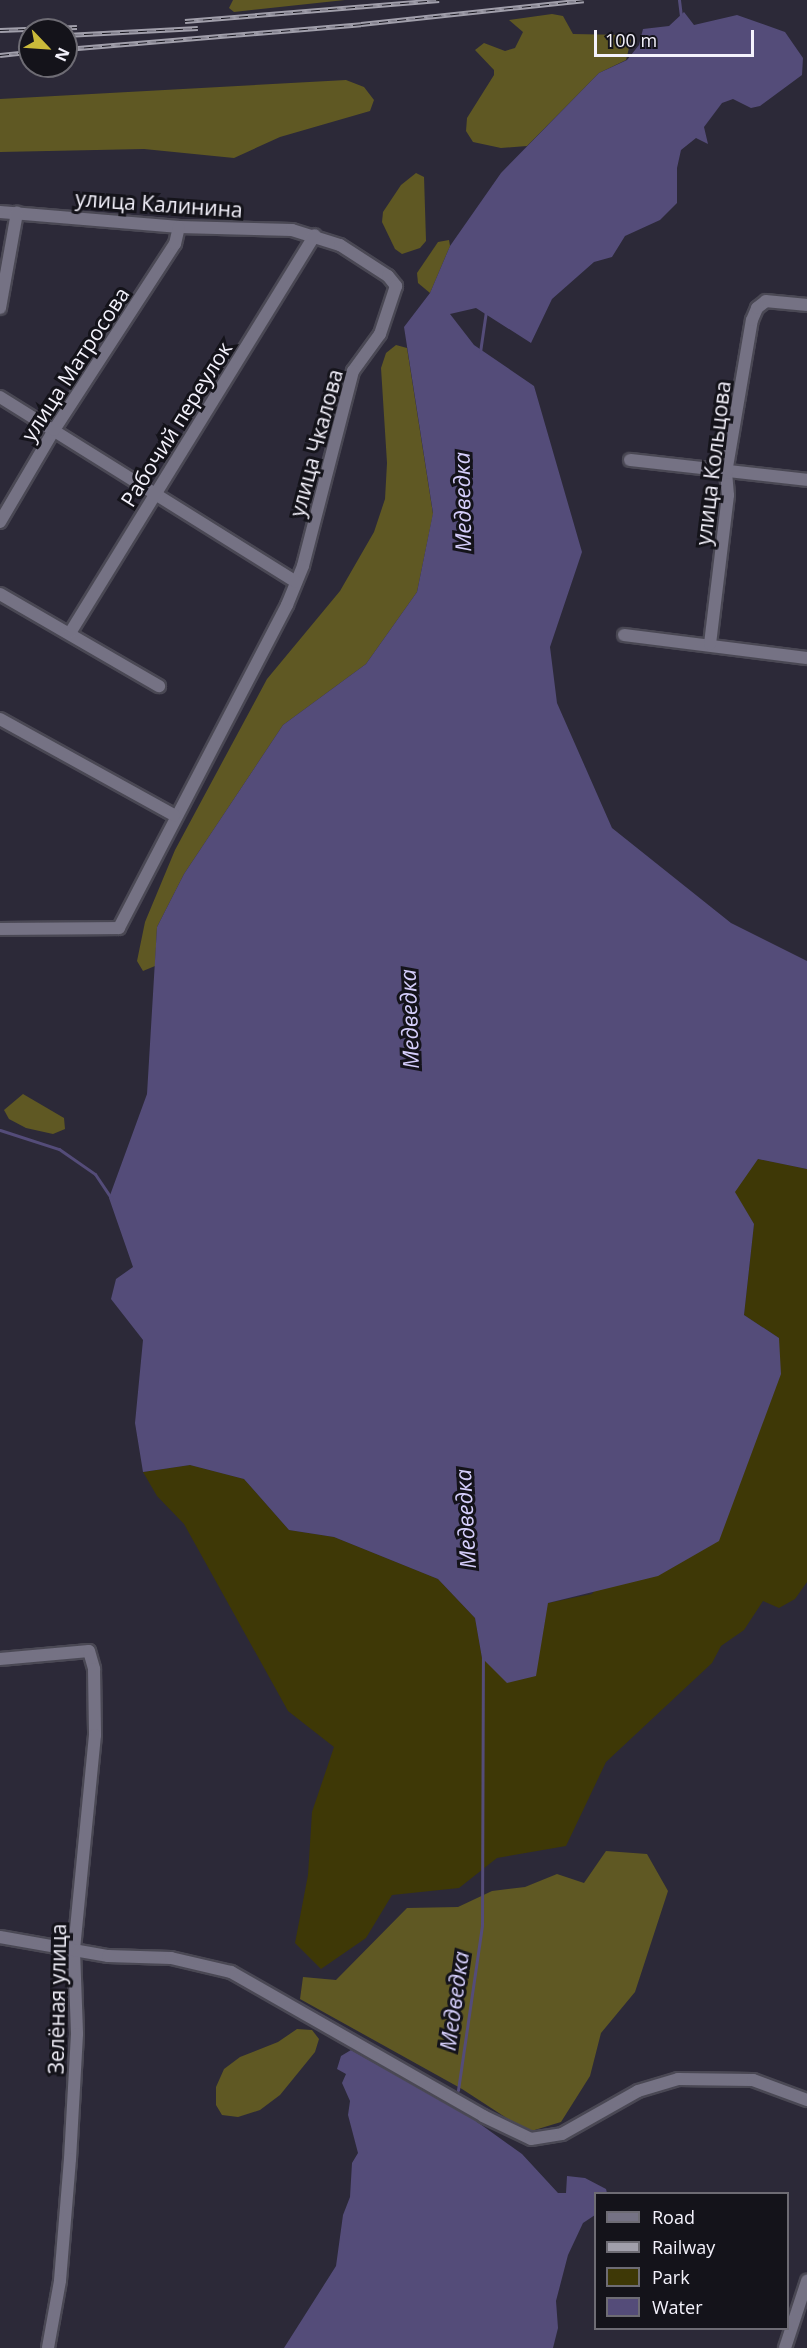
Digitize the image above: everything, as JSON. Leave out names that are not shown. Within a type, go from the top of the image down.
[{"type":"street","name":"улица Калинина","points":[[0,212],[179,226],[292,230],[315,235],[372,264],[396,286]]},
{"type":"street","points":[[0,308],[17,213]]},
{"type":"street","name":"улица Матросова","points":[[0,522],[54,430],[175,244],[179,226]]},
{"type":"street","name":"Рабочий переулок","points":[[69,633],[315,235]]},
{"type":"street","name":"улица Чкалова","points":[[0,929],[119,928],[174,815],[186,803],[287,605],[303,566],[353,371],[380,334],[396,286]]},
{"type":"street","name":"улица Кольцова","points":[[710,644],[728,495],[726,473],[752,320],[757,308],[775,300],[807,305]]},
{"type":"street","points":[[0,397],[295,581]]},
{"type":"street","points":[[630,460],[726,473],[807,480]]},
{"type":"street","points":[[0,594],[159,686]]},
{"type":"street","points":[[624,635],[807,658]]},
{"type":"street","points":[[0,719],[174,815]]},
{"type":"street","name":"Зелёная улица","points":[[0,1659],[89,1651],[94,1669],[95,1736],[74,1951],[77,2034],[70,2159],[60,2281],[48,2348]]},
{"type":"street","points":[[0,1937],[74,1951],[171,1958],[231,1972],[531,2139],[562,2134],[638,2091],[678,2079],[753,2080],[807,2100]]},
{"type":"street","points":[[785,2348],[807,2281]]},
{"type":"green space","points":[[758,1159],[807,1169],[807,1582],[795,1599],[779,1608],[763,1601],[744,1630],[721,1646],[712,1663],[606,1762],[566,1846],[497,1858],[459,1888],[392,1895],[366,1938],[321,1969],[295,1943],[308,1875],[312,1812],[334,1747],[288,1711],[184,1524],[157,1496],[143,1472],[190,1465],[244,1479],[289,1530],[334,1537],[438,1579],[475,1618],[482,1658],[548,1603],[592,1594],[779,1338],[744,1315],[754,1224],[734,1192]]},
{"type":"shaded area","points":[[233,0],[345,0],[234,12],[229,8]]},
{"type":"shaded area","points":[[552,14],[563,16],[573,34],[625,35],[631,40],[626,60],[599,73],[527,146],[501,148],[473,142],[466,131],[467,118],[494,75],[494,70],[475,50],[484,43],[505,51],[515,48],[523,32],[509,20]]},
{"type":"shaded area","points":[[346,80],[364,87],[374,100],[370,111],[280,137],[234,158],[144,149],[0,152],[0,99]]},
{"type":"shaded area","points":[[416,173],[424,177],[426,241],[420,248],[402,254],[395,249],[382,222],[383,212],[401,185]]},
{"type":"shaded area","points":[[449,240],[450,246],[430,293],[418,283],[417,273],[438,242]]},
{"type":"shaded area","points":[[396,345],[407,348],[433,514],[417,592],[366,664],[283,725],[184,874],[157,927],[155,966],[143,971],[137,961],[145,922],[175,850],[267,679],[340,591],[374,532],[385,499],[387,463],[381,368],[386,353]]},
{"type":"shaded area","points":[[23,1094],[64,1118],[65,1129],[53,1134],[26,1128],[9,1119],[4,1110]]},
{"type":"shaded area","points":[[606,1851],[647,1854],[668,1891],[635,1992],[601,2033],[590,2076],[561,2122],[528,2132],[462,2089],[300,1999],[303,1977],[336,1980],[407,1908],[458,1907],[492,1891],[525,1887],[557,1874],[584,1883]]},
{"type":"shaded area","points":[[297,2029],[312,2030],[319,2039],[315,2052],[280,2095],[260,2110],[238,2117],[222,2115],[216,2105],[216,2087],[224,2069],[240,2057],[278,2042]]},
{"type":"water","points":[[684,12],[694,25],[737,15],[785,32],[803,58],[802,75],[760,106],[751,108],[733,99],[722,103],[704,127],[708,144],[696,138],[681,150],[677,168],[677,203],[660,220],[625,236],[612,257],[594,262],[552,299],[531,343],[476,308],[450,314],[474,345],[534,386],[582,552],[550,647],[557,703],[612,828],[731,923],[807,961],[807,1169],[758,1159],[735,1192],[754,1224],[744,1315],[779,1338],[781,1374],[719,1541],[658,1576],[548,1603],[536,1676],[507,1683],[482,1658],[475,1618],[438,1579],[334,1537],[289,1530],[244,1479],[190,1465],[143,1472],[135,1423],[143,1340],[111,1299],[116,1279],[133,1267],[109,1198],[147,1094],[157,927],[184,874],[283,725],[366,664],[417,592],[433,513],[404,327],[430,293],[450,246],[501,173],[599,73],[627,60],[639,45],[643,29],[669,26]]},
{"type":"water","points":[[351,2050],[469,2116],[522,2154],[558,2193],[566,2193],[567,2176],[585,2178],[606,2189],[607,2192],[594,2192],[594,2216],[583,2223],[568,2255],[556,2301],[558,2328],[553,2348],[284,2348],[336,2266],[343,2215],[350,2197],[352,2163],[358,2153],[348,2115],[350,2101],[342,2083],[346,2074],[337,2069],[341,2056]]},
{"type":"waterway","points":[[679,0],[681,16]]},
{"type":"waterway","name":"Медведка","points":[[480,352],[486,311]]},
{"type":"waterway","points":[[0,1130],[59,1149],[95,1174],[111,1198]]},
{"type":"waterway","name":"Медведка","points":[[458,2090],[482,1925],[483,1656]]},
{"type":"railway","points":[[185,21],[439,0]]},
{"type":"railway","points":[[78,48],[361,24],[584,0]]},
{"type":"railway","points":[[78,34],[198,28]]},
{"type":"railway","points":[[0,30],[18,29]]},
{"type":"railway","points":[[0,55],[18,53]]}]
